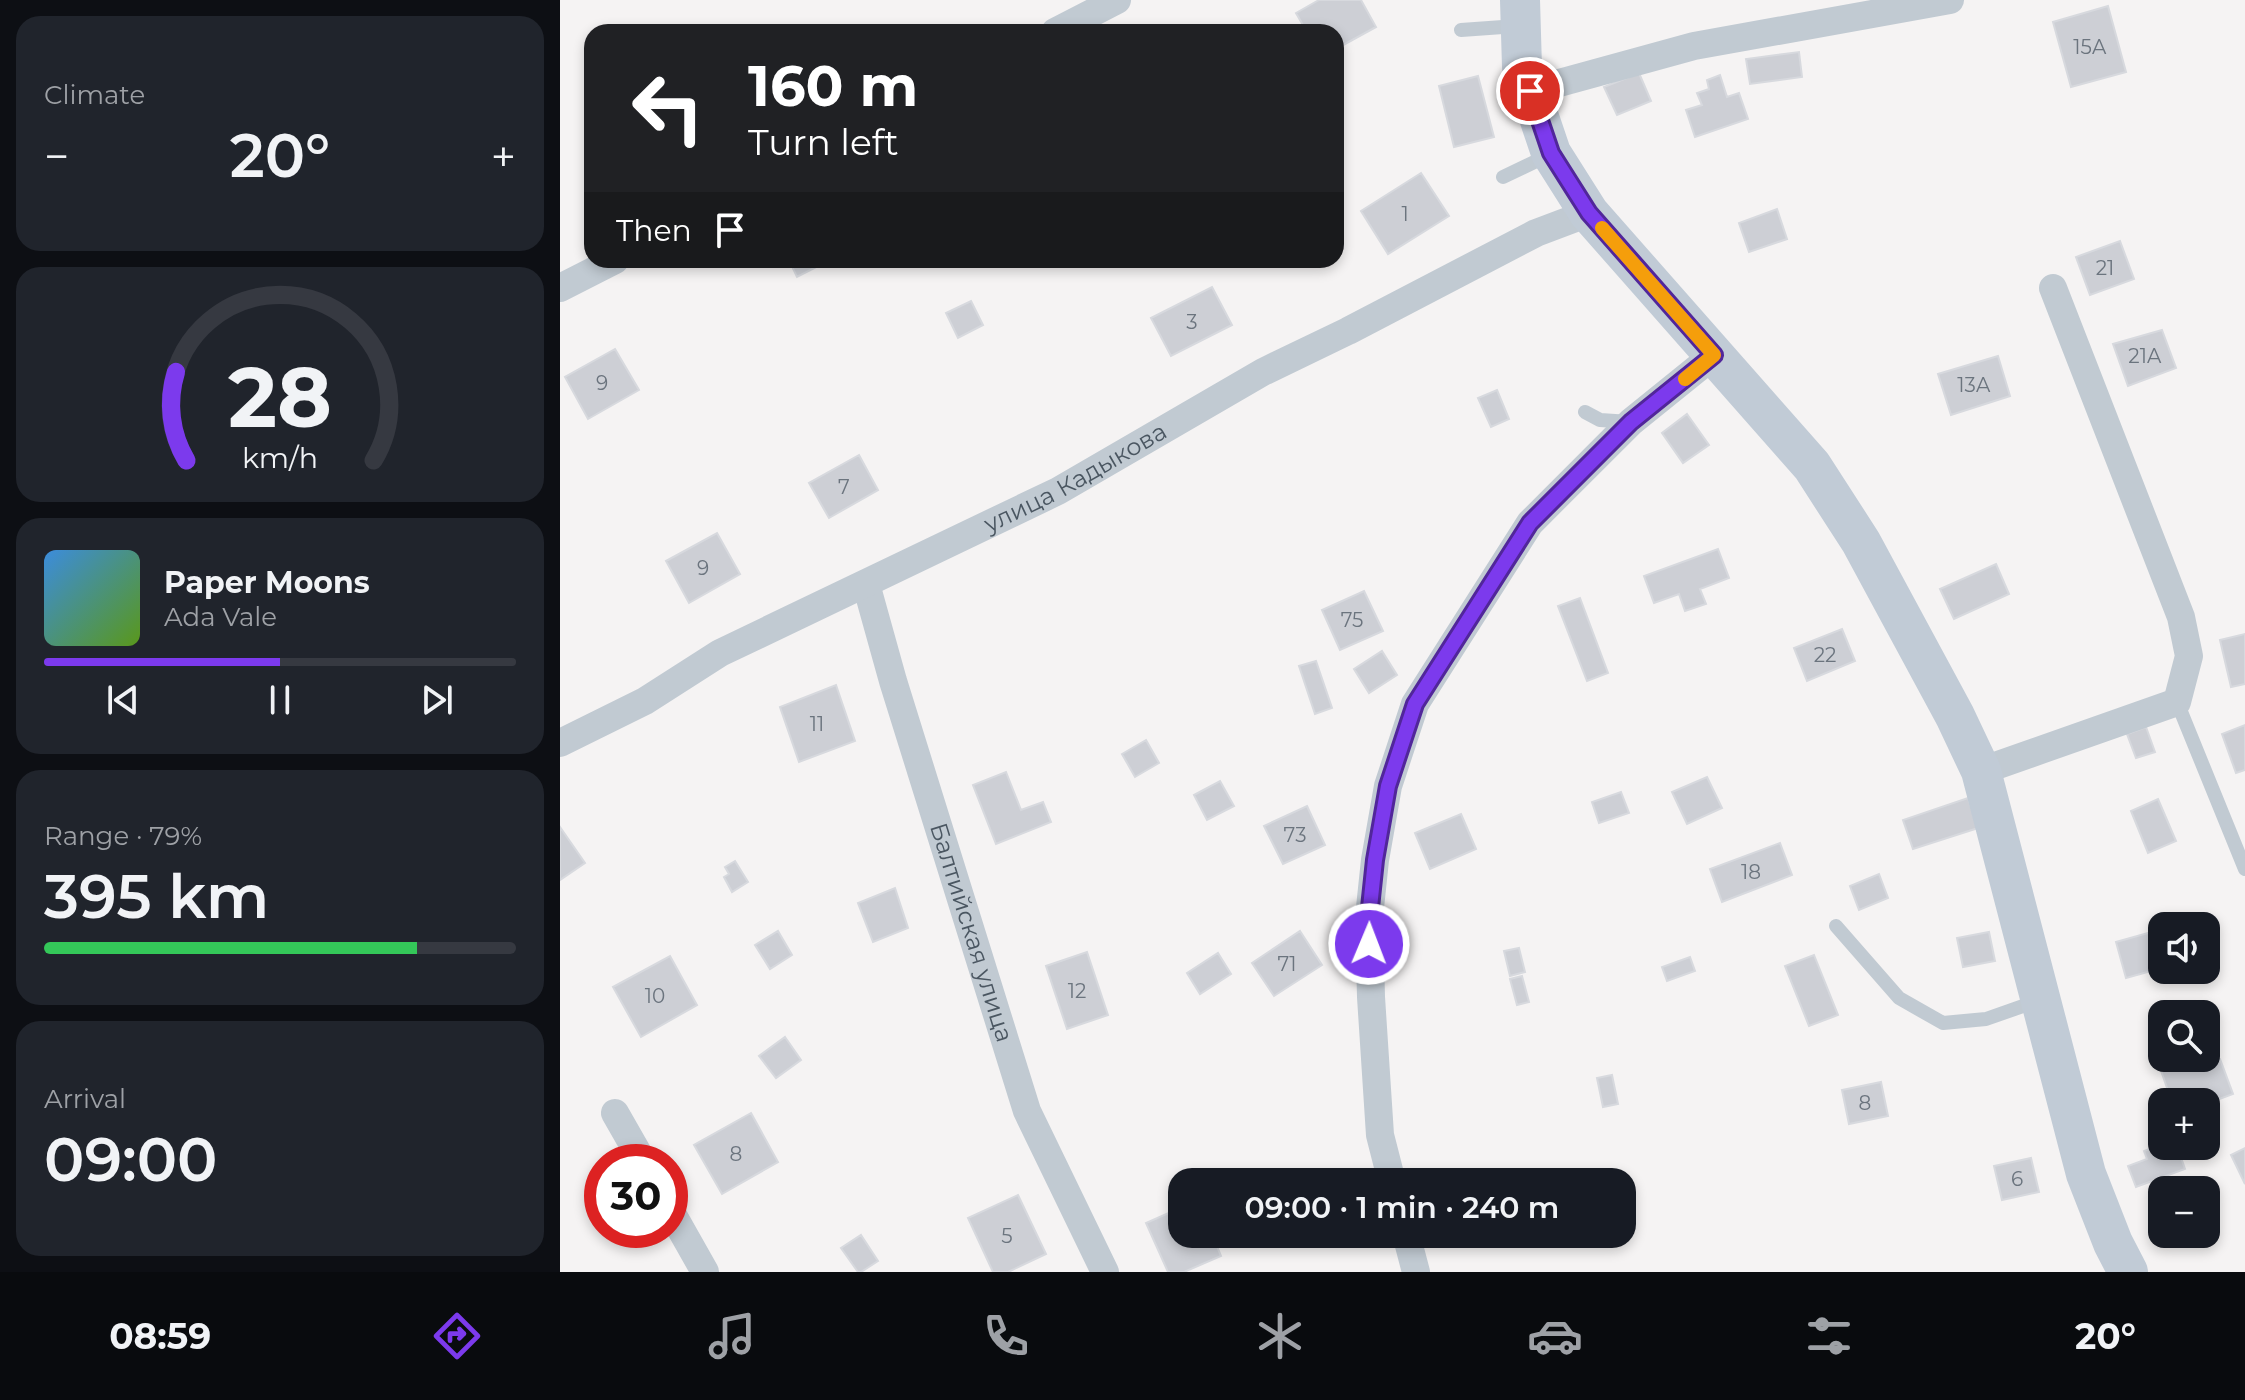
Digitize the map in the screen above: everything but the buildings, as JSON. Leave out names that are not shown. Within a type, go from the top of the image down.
[{"type":"street","points":[[1070,24],[1117,0]]},
{"type":"street","points":[[1530,91],[1694,46],[1950,0]]},
{"type":"street","points":[[1520,13],[1522,67],[1551,153],[1589,213],[1812,466],[1861,542],[1955,716],[1981,771],[2086,1174],[2128,1272]]},
{"type":"street","name":"улица Кадыкова","points":[[560,743],[645,701],[720,653],[1058,491],[1263,372],[1536,233],[1589,213]]},
{"type":"street","points":[[560,288],[599,268]]},
{"type":"street","points":[[1981,771],[2177,702],[2189,656],[2181,617],[2053,288]]},
{"type":"street","points":[[1388,1168],[1380,1135],[1369,917],[1388,786],[1415,704],[1530,523],[1631,422],[1714,355]]},
{"type":"street","name":"Балтийская улица","points":[[866,584],[893,681],[1027,1111],[1105,1272]]},
{"type":"street","points":[[615,1113],[633,1144]]},
{"type":"street","points":[[688,1242],[705,1272]]},
{"type":"street","points":[[1410,1248],[1416,1272]]},
{"type":"lane","points":[[1461,30],[1520,13]]},
{"type":"lane","points":[[1503,177],[1551,153]]},
{"type":"lane","points":[[1585,412],[1600,420],[1631,422]]},
{"type":"lane","points":[[2177,702],[2245,869]]},
{"type":"lane","points":[[1836,926],[1899,998],[1943,1023],[1986,1019],[2040,1000]]},
{"type":"slow traffic","points":[[1602,228],[1714,355],[1685,379]]},
{"type":"route","points":[[1369,944],[1375,860],[1388,786],[1415,704],[1530,523],[1631,422],[1714,355],[1589,213],[1551,153],[1530,91]]}]
